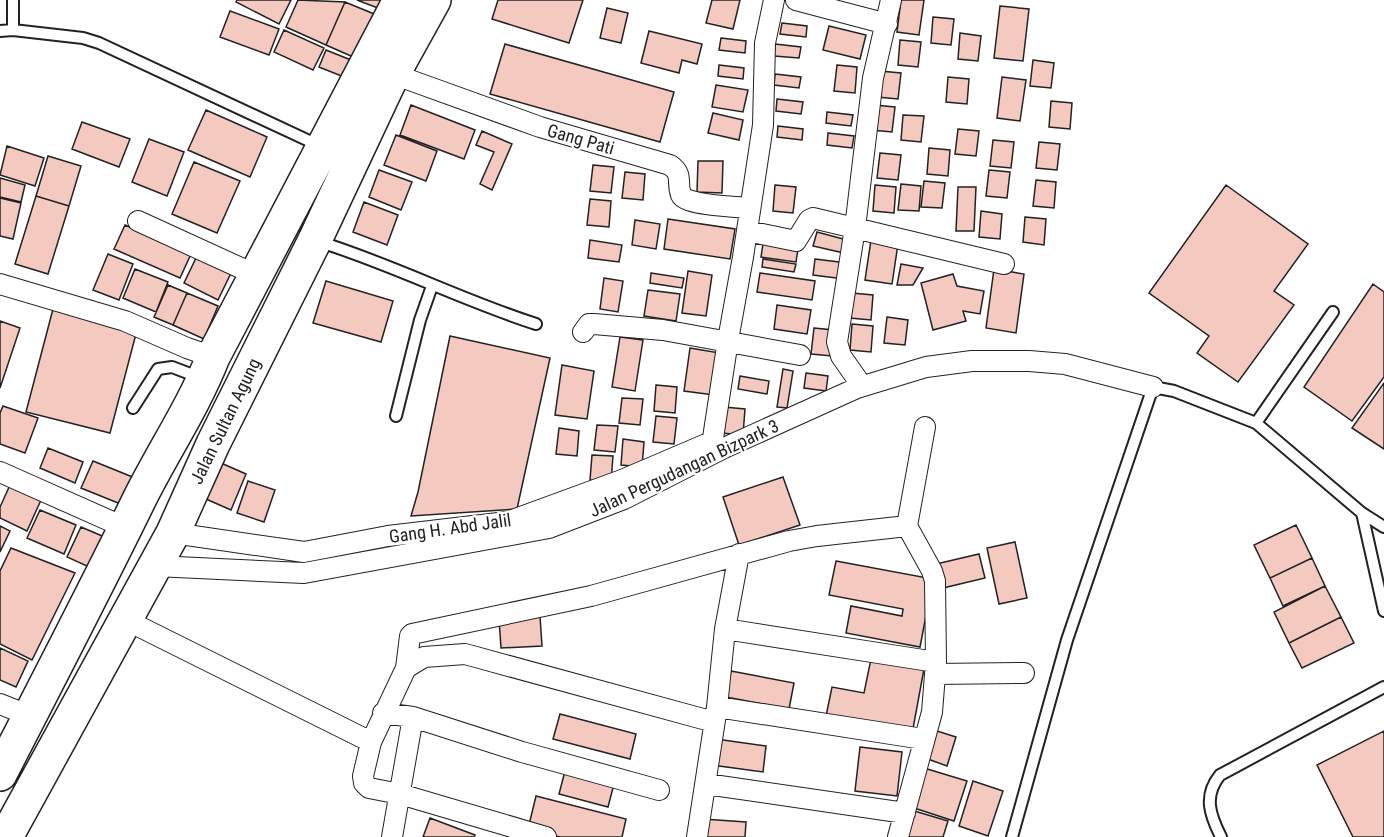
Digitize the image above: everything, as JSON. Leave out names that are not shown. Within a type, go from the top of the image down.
[{"type":"highway","name":"Jalan Sultan Agung","points":[[6,837],[173,533],[213,444],[315,240],[335,161],[400,0]]},
{"type":"highway","name":"Jalan Sultan Agung","points":[[0,774],[88,606],[138,501],[256,275],[393,74],[434,0]]},
{"type":"highway","points":[[121,539],[155,566]]},
{"type":"highway","points":[[88,606],[124,619]]},
{"type":"street","points":[[728,340],[765,111],[765,43],[774,0]]},
{"type":"street","points":[[796,0],[886,24]]},
{"type":"street","points":[[862,386],[837,347],[855,228],[873,78],[891,0]]},
{"type":"street","name":"Gang Pati","points":[[393,74],[540,127],[669,165],[679,174],[682,197],[691,201],[750,208]]},
{"type":"street","points":[[747,231],[796,241],[810,218],[1004,264]]},
{"type":"street","points":[[138,221],[256,275]]},
{"type":"street","points":[[0,284],[125,321],[187,348],[209,368]]},
{"type":"street","points":[[583,332],[589,324],[663,330],[728,340],[800,355]]},
{"type":"street","name":"Gang H. Abd Jalil","points":[[173,533],[304,552],[388,536],[507,522],[622,480],[711,442],[728,340]]},
{"type":"street","name":"Jalan Pergudangan Bizpark 3","points":[[155,566],[304,573],[549,528],[624,499],[724,448],[862,386],[915,370],[951,363],[1029,361],[1065,364],[1153,387]]},
{"type":"street","points":[[898,837],[932,712],[935,668],[936,587],[934,576],[907,526],[925,427]]},
{"type":"street","points":[[0,472],[121,539]]},
{"type":"street","points":[[546,837],[400,794],[369,788],[364,783],[363,776],[371,742],[406,668],[410,636],[414,633],[591,596],[789,541],[907,526]]},
{"type":"street","points":[[697,837],[716,715],[725,629],[739,554]]},
{"type":"street","points":[[124,619],[371,742]]},
{"type":"street","points":[[725,629],[935,668],[1024,673]]},
{"type":"street","points":[[406,668],[424,657],[465,654],[716,715],[923,739]]},
{"type":"street","points":[[0,704],[30,716]]},
{"type":"street","points":[[383,713],[413,717],[522,752],[659,790]]},
{"type":"street","points":[[392,837],[413,717]]},
{"type":"street","points":[[706,784],[905,813]]},
{"type":"lane","points":[[13,0],[13,30]]},
{"type":"lane","points":[[0,31],[13,30],[83,38],[99,43],[335,161]]},
{"type":"lane","points":[[315,240],[536,324]]},
{"type":"lane","points":[[396,416],[420,320],[432,286]]},
{"type":"lane","points":[[1256,423],[1333,312]]},
{"type":"lane","points":[[133,408],[158,369],[209,368]]},
{"type":"lane","points":[[1011,837],[1067,640],[1153,387],[1174,391],[1256,423],[1362,513],[1384,527]]},
{"type":"lane","points":[[1362,513],[1384,611]]},
{"type":"lane","points":[[1221,837],[1209,806],[1211,789],[1220,775],[1384,687]]},
{"type":"building","points":[[237,0],[291,0],[279,24],[236,2]]},
{"type":"building","points":[[298,0],[345,2],[326,45],[286,27]]},
{"type":"building","points":[[357,0],[387,0],[383,10]]},
{"type":"building","points":[[498,0],[583,0],[569,43],[492,19]]},
{"type":"building","points":[[712,0],[740,0],[733,29],[706,23]]},
{"type":"building","points":[[901,0],[924,0],[919,35],[897,32]]},
{"type":"building","points":[[345,2],[379,16],[360,60],[326,45]]},
{"type":"building","points":[[1000,6],[1029,9],[1023,61],[994,58]]},
{"type":"building","points":[[607,8],[628,13],[621,43],[600,38]]},
{"type":"building","points":[[230,11],[279,29],[269,55],[220,37]]},
{"type":"building","points":[[933,17],[954,19],[951,45],[931,43]]},
{"type":"building","points":[[782,23],[807,26],[806,37],[780,34]]},
{"type":"building","points":[[829,26],[866,35],[860,59],[823,50]]},
{"type":"building","points":[[284,30],[324,48],[313,70],[274,52]]},
{"type":"building","points":[[649,31],[702,44],[697,64],[682,60],[679,73],[641,63]]},
{"type":"building","points":[[960,33],[981,36],[978,61],[958,59]]},
{"type":"building","points":[[721,38],[746,41],[745,53],[719,50]]},
{"type":"building","points":[[900,40],[921,42],[918,67],[898,65]]},
{"type":"building","points":[[505,44],[674,92],[660,142],[490,94]]},
{"type":"building","points":[[775,44],[801,47],[799,58],[774,56]]},
{"type":"building","points":[[326,50],[351,60],[344,77],[319,67]]},
{"type":"building","points":[[1033,60],[1054,63],[1051,88],[1030,86]]},
{"type":"building","points":[[719,65],[744,68],[743,79],[718,76]]},
{"type":"building","points":[[837,65],[857,67],[855,93],[834,91]]},
{"type":"building","points":[[880,71],[901,73],[898,99],[877,97]]},
{"type":"building","points":[[775,74],[801,77],[799,88],[774,85]]},
{"type":"building","points":[[948,77],[969,79],[967,104],[946,102]]},
{"type":"building","points":[[1002,77],[1026,80],[1020,121],[997,118]]},
{"type":"building","points":[[716,85],[748,90],[743,112],[712,107]]},
{"type":"building","points":[[777,99],[803,102],[801,114],[776,111]]},
{"type":"building","points":[[1051,101],[1072,103],[1070,129],[1049,127]]},
{"type":"building","points":[[411,105],[475,130],[464,159],[400,135]]},
{"type":"building","points":[[874,105],[895,107],[892,132],[871,130]]},
{"type":"building","points":[[206,110],[267,137],[250,177],[188,150]]},
{"type":"building","points":[[827,112],[853,115],[851,126],[826,123]]},
{"type":"building","points":[[713,113],[743,120],[739,140],[708,133]]},
{"type":"building","points":[[903,115],[924,116],[921,142],[901,140]]},
{"type":"building","points":[[82,122],[130,139],[119,167],[72,149]]},
{"type":"building","points":[[778,126],[803,129],[802,140],[777,137]]},
{"type":"building","points":[[958,129],[979,131],[976,156],[955,154]]},
{"type":"building","points":[[482,131],[512,144],[492,190],[480,184],[494,152],[476,145]]},
{"type":"building","points":[[828,133],[854,136],[852,148],[827,145]]},
{"type":"building","points":[[396,135],[437,151],[426,181],[384,165]]},
{"type":"building","points":[[149,139],[184,152],[167,196],[132,182]]},
{"type":"building","points":[[993,140],[1014,142],[1011,168],[990,166]]},
{"type":"building","points":[[1039,142],[1060,144],[1057,170],[1036,168]]},
{"type":"building","points":[[7,146],[44,158],[35,186],[0,175]]},
{"type":"building","points":[[929,148],[950,150],[948,176],[927,174]]},
{"type":"building","points":[[880,153],[901,155],[898,180],[877,178]]},
{"type":"building","points":[[48,156],[81,166],[69,206],[36,196]]},
{"type":"building","points":[[698,161],[723,161],[722,193],[697,192]]},
{"type":"building","points":[[194,162],[240,181],[217,233],[172,214]]},
{"type":"building","points":[[593,165],[614,167],[611,193],[590,191]]},
{"type":"building","points":[[379,170],[412,182],[401,210],[369,197]]},
{"type":"building","points":[[989,170],[1010,172],[1007,198],[986,196]]},
{"type":"building","points":[[625,172],[645,174],[643,200],[622,198]]},
{"type":"building","points":[[0,178],[25,185],[21,202],[0,197]]},
{"type":"building","points":[[1036,180],[1056,182],[1054,208],[1033,206]]},
{"type":"building","points":[[924,181],[945,183],[942,208],[921,207]]},
{"type":"building","points":[[901,184],[921,186],[919,211],[898,210]]},
{"type":"building","points":[[775,185],[796,187],[793,213],[773,211]]},
{"type":"building","points":[[875,185],[896,187],[894,213],[873,211]]},
{"type":"building","points":[[1226,185],[1308,244],[1274,291],[1294,305],[1238,382],[1197,353],[1209,336],[1149,293]]},
{"type":"building","points":[[958,187],[976,187],[974,231],[956,231]]},
{"type":"building","points":[[36,196],[69,206],[48,274],[15,264]]},
{"type":"building","points":[[0,198],[21,203],[13,239],[0,236]]},
{"type":"building","points":[[590,199],[611,201],[609,227],[587,225]]},
{"type":"building","points":[[364,202],[398,215],[387,245],[353,232]]},
{"type":"building","points":[[981,211],[1002,214],[1000,239],[979,237]]},
{"type":"building","points":[[1025,217],[1046,219],[1044,245],[1023,242]]},
{"type":"building","points":[[668,219],[735,229],[730,259],[664,249]]},
{"type":"building","points":[[635,220],[660,224],[656,249],[632,245]]},
{"type":"building","points":[[125,225],[191,254],[180,278],[114,249]]},
{"type":"building","points":[[817,232],[847,240],[844,253],[813,246]]},
{"type":"building","points":[[764,237],[799,242],[796,262],[761,257]]},
{"type":"building","points":[[590,240],[622,245],[619,262],[588,258]]},
{"type":"building","points":[[871,240],[898,244],[892,284],[865,280]]},
{"type":"building","points":[[108,254],[133,264],[119,300],[93,290]]},
{"type":"building","points":[[197,256],[231,273],[218,300],[184,283]]},
{"type":"building","points":[[763,259],[796,264],[794,272],[762,267]]},
{"type":"building","points":[[815,259],[847,263],[844,279],[813,275]]},
{"type":"building","points":[[901,264],[923,268],[913,285],[897,285]]},
{"type":"building","points":[[135,269],[168,282],[156,312],[123,298]]},
{"type":"building","points":[[994,269],[1024,274],[1016,333],[986,328]]},
{"type":"building","points":[[688,271],[712,275],[706,316],[682,313]]},
{"type":"building","points":[[651,273],[684,278],[682,288],[650,283]]},
{"type":"building","points":[[760,273],[815,281],[812,300],[757,292]]},
{"type":"building","points":[[953,274],[957,286],[984,291],[980,314],[963,311],[966,321],[933,330],[921,283]]},
{"type":"building","points":[[604,278],[623,281],[618,312],[600,309]]},
{"type":"building","points":[[326,281],[393,301],[381,342],[313,323]]},
{"type":"building","points":[[1373,284],[1384,292],[1384,377],[1352,421],[1304,387]]},
{"type":"building","points":[[168,285],[187,293],[173,325],[154,317]]},
{"type":"building","points":[[648,290],[680,294],[676,321],[644,316]]},
{"type":"building","points":[[187,293],[218,306],[204,339],[173,325]]},
{"type":"building","points":[[852,293],[873,295],[871,320],[850,318]]},
{"type":"building","points":[[777,305],[811,310],[807,334],[774,329]]},
{"type":"building","points":[[53,309],[137,330],[110,433],[26,412]]},
{"type":"building","points":[[887,317],[908,320],[905,345],[884,343]]},
{"type":"building","points":[[0,321],[20,328],[0,388]]},
{"type":"building","points":[[852,324],[873,326],[871,352],[850,350]]},
{"type":"building","points":[[814,328],[834,330],[832,356],[811,354]]},
{"type":"building","points":[[450,336],[550,358],[517,509],[411,516]]},
{"type":"building","points":[[620,337],[643,340],[635,391],[612,387]]},
{"type":"building","points":[[690,348],[720,353],[714,395],[684,391]]},
{"type":"building","points":[[562,365],[594,371],[587,419],[555,415]]},
{"type":"building","points":[[783,369],[793,371],[787,408],[777,407]]},
{"type":"building","points":[[806,373],[828,376],[826,391],[804,388]]},
{"type":"building","points":[[740,376],[769,381],[767,394],[738,389]]},
{"type":"building","points":[[1384,383],[1384,449],[1352,428]]},
{"type":"building","points":[[656,385],[677,387],[675,413],[654,411]]},
{"type":"building","points":[[622,398],[643,399],[640,425],[619,423]]},
{"type":"building","points":[[3,406],[38,418],[25,453],[0,444],[0,413]]},
{"type":"building","points":[[724,407],[745,409],[743,435],[722,433]]},
{"type":"building","points":[[656,416],[677,418],[674,444],[653,442]]},
{"type":"building","points":[[597,425],[618,426],[615,452],[594,450]]},
{"type":"building","points":[[559,428],[579,431],[577,456],[556,454]]},
{"type":"building","points":[[623,439],[644,442],[642,467],[621,465]]},
{"type":"building","points":[[48,448],[83,462],[75,483],[40,468]]},
{"type":"building","points":[[592,455],[613,456],[611,482],[590,480]]},
{"type":"building","points":[[93,461],[135,478],[123,505],[81,488]]},
{"type":"building","points":[[221,463],[246,474],[231,510],[206,499]]},
{"type":"building","points":[[783,477],[800,525],[739,545],[723,497]]},
{"type":"building","points":[[248,481],[275,490],[264,522],[237,513]]},
{"type":"building","points":[[10,485],[41,500],[27,531],[0,518],[0,507]]},
{"type":"building","points":[[40,510],[76,525],[64,554],[27,538]]},
{"type":"building","points":[[1296,525],[1312,558],[1270,578],[1254,545]]},
{"type":"building","points":[[0,526],[10,531],[0,552]]},
{"type":"building","points":[[81,527],[114,541],[100,572],[67,557]]},
{"type":"building","points":[[1015,542],[1027,598],[999,604],[987,548]]},
{"type":"building","points":[[11,548],[75,573],[32,660],[0,644],[0,571]]},
{"type":"building","points":[[979,554],[985,578],[943,588],[936,564]]},
{"type":"building","points":[[1312,558],[1325,586],[1283,606],[1270,578]]},
{"type":"building","points":[[836,561],[933,579],[920,647],[846,633],[851,606],[902,616],[903,609],[829,595]]},
{"type":"building","points":[[1325,586],[1341,617],[1289,643],[1274,612]]},
{"type":"building","points":[[540,616],[542,646],[501,648],[499,619]]},
{"type":"building","points":[[1341,617],[1354,643],[1302,668],[1289,643]]},
{"type":"building","points":[[0,648],[28,661],[16,687],[0,680]]},
{"type":"building","points":[[871,659],[924,669],[912,734],[826,716],[832,687],[864,693]]},
{"type":"building","points":[[731,671],[794,683],[789,709],[726,697]]},
{"type":"building","points":[[560,714],[636,734],[630,759],[553,739]]},
{"type":"building","points":[[934,730],[956,737],[947,766],[925,758]]},
{"type":"building","points":[[1384,731],[1384,837],[1353,837],[1317,765]]},
{"type":"building","points":[[716,739],[766,746],[763,772],[712,765]]},
{"type":"building","points":[[860,747],[902,752],[897,796],[855,791]]},
{"type":"building","points":[[924,768],[967,781],[954,821],[911,807]]},
{"type":"building","points":[[565,771],[614,784],[608,807],[559,794]]},
{"type":"building","points":[[973,781],[1003,791],[988,836],[959,826]]},
{"type":"building","points":[[536,796],[626,819],[622,837],[560,837],[528,829]]},
{"type":"building","points":[[911,810],[948,821],[943,837],[903,837]]},
{"type":"building","points":[[430,818],[475,835],[474,837],[423,837]]},
{"type":"building","points":[[703,819],[746,822],[745,837],[702,837]]}]
